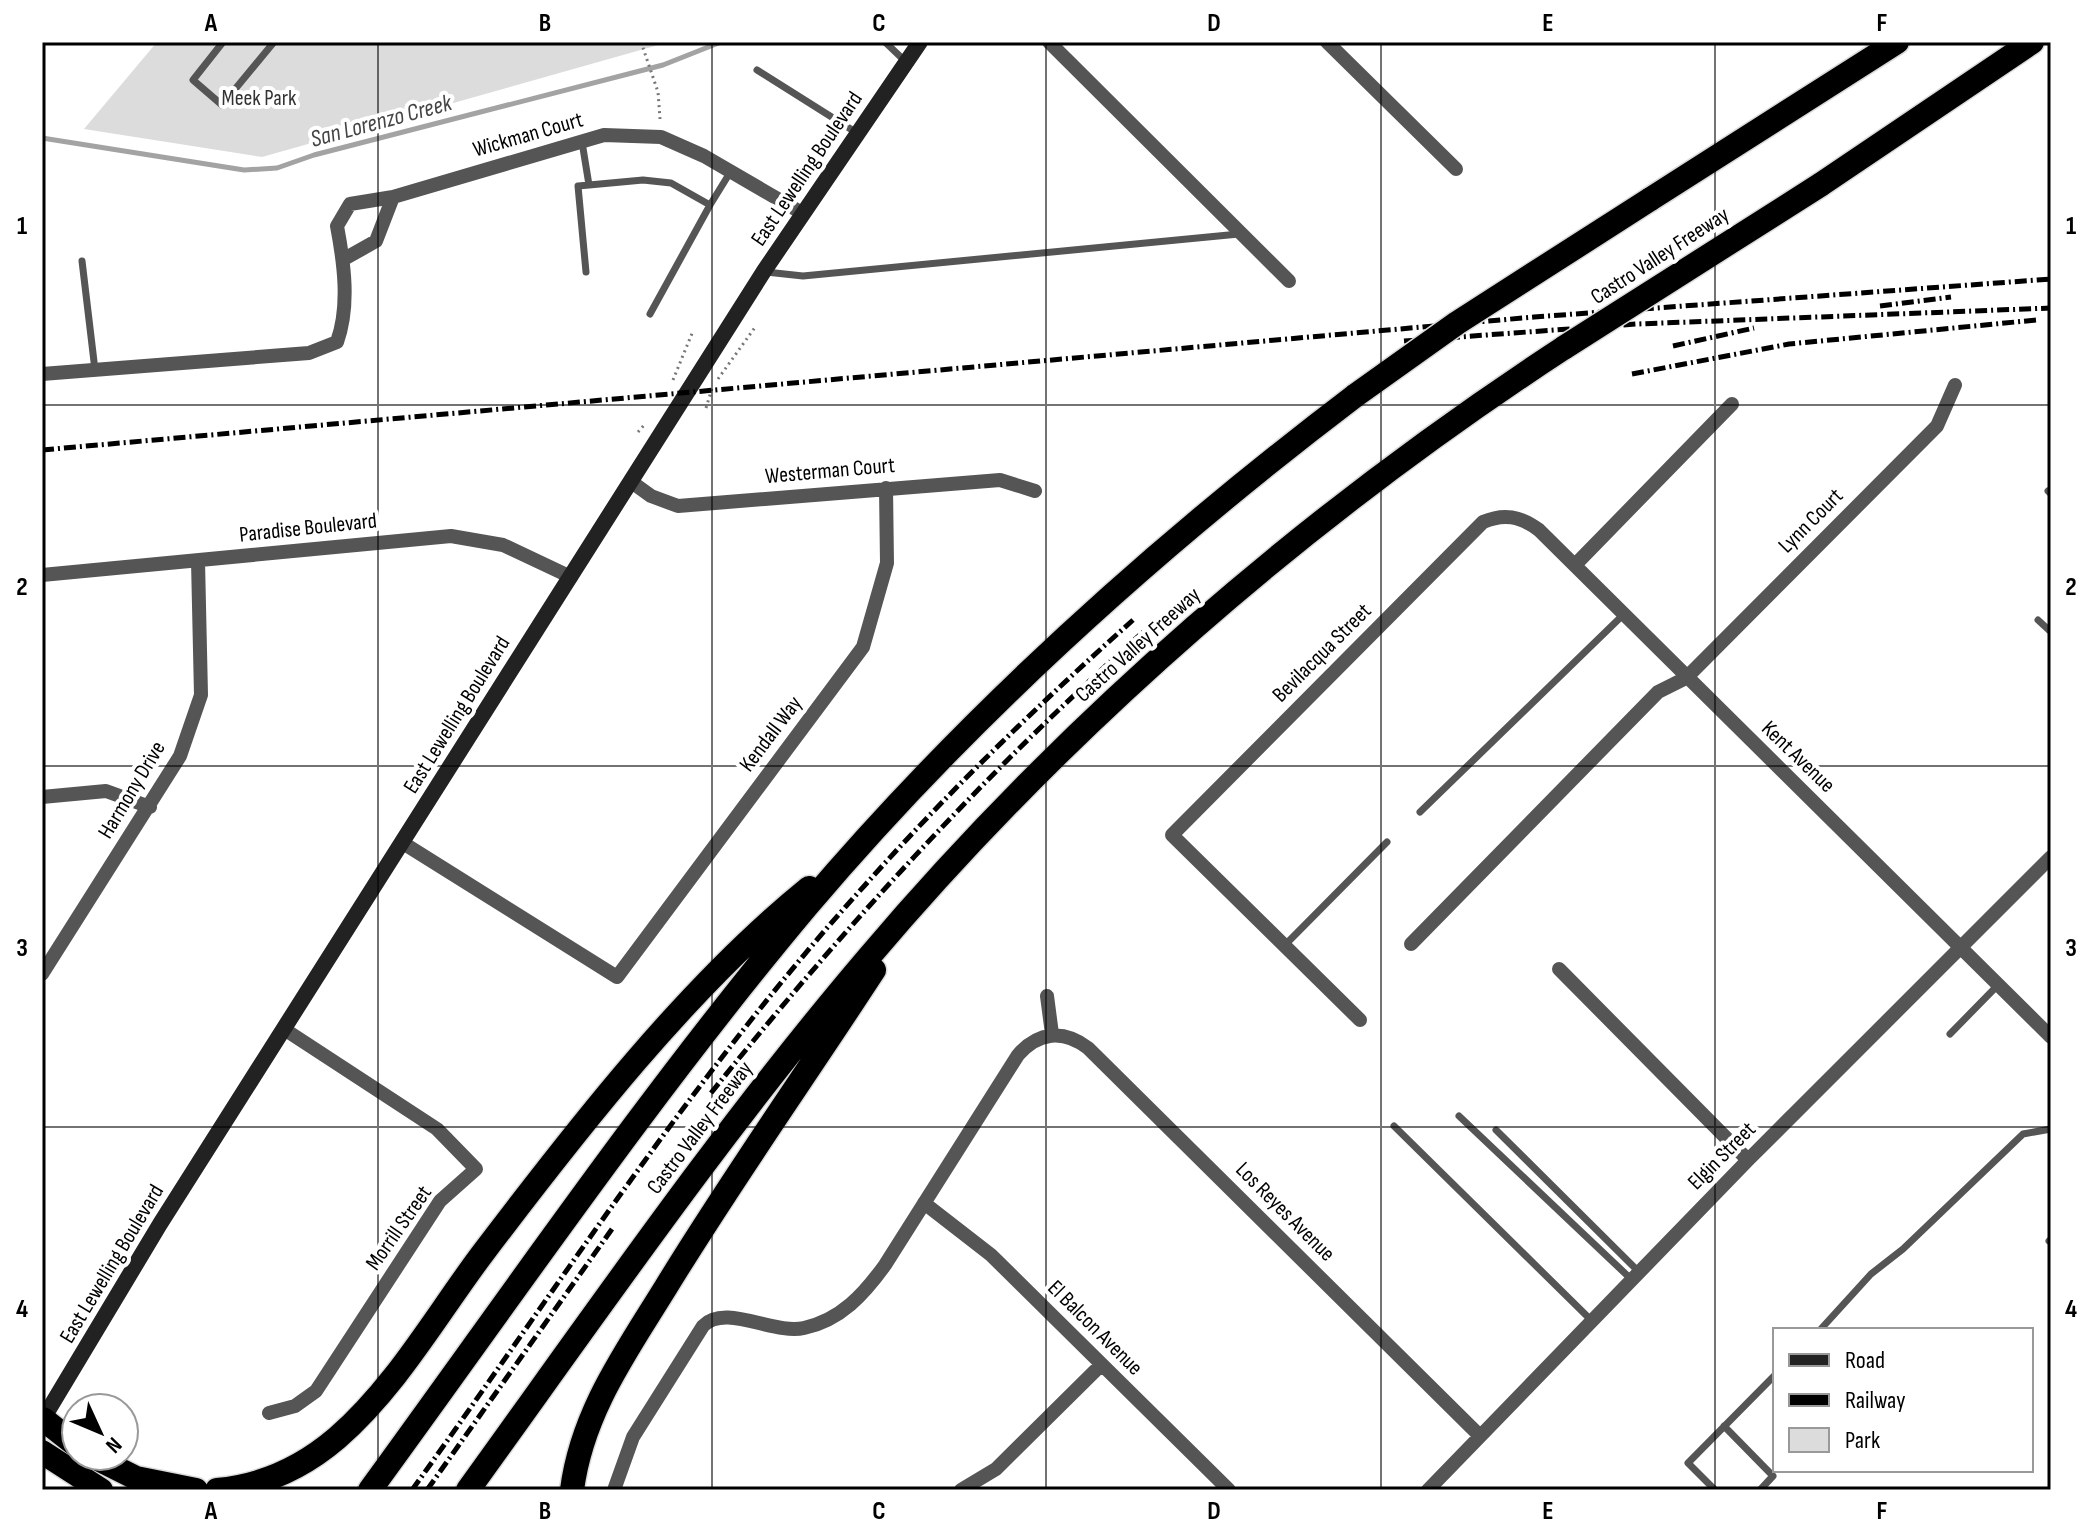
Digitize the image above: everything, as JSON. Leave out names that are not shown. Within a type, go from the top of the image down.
[{"type":"highway","points":[[370,1490],[709,1027],[863,843],[972,728],[1088,616],[1207,513],[1356,395],[1457,323],[1897,42]]},
{"type":"highway","name":"Castro Valley Freeway","points":[[468,1490],[770,1077],[922,895],[1088,726],[1206,618],[1390,470],[1565,347],[1820,185],[2032,42]]},
{"type":"highway","points":[[217,1490],[250,1485],[287,1472],[319,1452],[348,1428],[385,1386],[534,1186],[661,1035],[765,925],[863,843]]},
{"type":"highway","points":[[572,1490],[585,1432],[620,1362],[745,1160],[814,1063],[922,895]]},
{"type":"highway","points":[[43,1419],[60,1432]]},
{"type":"highway","points":[[42,1452],[101,1490]]},
{"type":"highway","points":[[124,1472],[136,1478],[196,1490]]},
{"type":"main road","name":"East Lewelling Boulevard","points":[[43,1419],[160,1224],[633,483],[764,271],[920,42]]},
{"type":"street","points":[[1049,42],[1289,281]]},
{"type":"street","points":[[1327,42],[1456,169]]},
{"type":"street","name":"Wickman Court","points":[[95,370],[309,353],[337,342],[344,323],[344,259],[337,226],[350,204],[393,197],[604,135],[661,137],[731,171],[802,213]]},
{"type":"street","points":[[344,259],[376,241],[393,197]]},
{"type":"street","points":[[42,374],[95,370]]},
{"type":"street","name":"Lynn Court","points":[[1411,944],[1658,692],[1686,678],[1937,426],[1955,385]]},
{"type":"street","points":[[1575,565],[1732,404]]},
{"type":"street","name":"Westerman Court","points":[[633,483],[651,496],[678,506],[1000,480],[1035,491]]},
{"type":"street","name":"Kendall Way","points":[[403,843],[617,977],[863,647],[887,563],[886,488]]},
{"type":"street","name":"Kent Avenue","points":[[1510,516],[1524,519],[1539,530],[2051,1037]]},
{"type":"street","name":"Bevilacqua Street","points":[[1284,946],[1172,835],[1483,522],[1510,516]]},
{"type":"street","name":"Paradise Boulevard","points":[[42,575],[451,536],[503,545],[571,577]]},
{"type":"street","name":"Harmony Drive","points":[[42,974],[180,756],[201,695],[198,561]]},
{"type":"street","points":[[42,797],[106,791],[150,807]]},
{"type":"street","name":"Elgin Street","points":[[1428,1490],[1478,1434],[2051,857]]},
{"type":"street","points":[[1284,946],[1360,1020]]},
{"type":"street","points":[[1559,969],[1748,1160]]},
{"type":"street","points":[[614,1490],[626,1453],[642,1420],[699,1330],[714,1318],[727,1317],[774,1328],[803,1329],[838,1315],[865,1292],[1018,1055],[1034,1040],[1052,1034],[1047,996]]},
{"type":"street","name":"Morrill Street","points":[[269,1413],[295,1406],[316,1391],[440,1201],[476,1169],[437,1129],[284,1029]]},
{"type":"street","name":"Los Reyes Avenue","points":[[1052,1034],[1071,1038],[1088,1048],[1478,1434]]},
{"type":"street","name":"El Balcon Avenue","points":[[924,1203],[991,1255],[1229,1490]]},
{"type":"street","points":[[961,1490],[996,1469],[1101,1365]]},
{"type":"lane","points":[[223,42],[193,80],[222,105],[274,42]]},
{"type":"lane","points":[[885,42],[906,62]]},
{"type":"lane","points":[[757,70],[857,133]]},
{"type":"lane","points":[[582,142],[589,185]]},
{"type":"lane","points":[[650,314],[731,171]]},
{"type":"lane","points":[[586,272],[578,186],[643,180],[671,183],[710,205]]},
{"type":"lane","points":[[764,271],[803,276],[1241,234]]},
{"type":"lane","points":[[82,261],[95,370]]},
{"type":"lane","points":[[1420,812],[1623,615]]},
{"type":"lane","points":[[2038,620],[2051,632]]},
{"type":"lane","points":[[1284,946],[1387,842]]},
{"type":"lane","points":[[1950,1034],[1998,985]]},
{"type":"lane","points":[[1459,1116],[1635,1276]]},
{"type":"lane","points":[[1394,1126],[1591,1320]]},
{"type":"lane","points":[[1822,1328],[1871,1274],[1903,1249],[2023,1134],[2051,1129]]},
{"type":"lane","points":[[1496,1130],[1635,1276]]},
{"type":"lane","points":[[1715,1490],[1688,1463],[1773,1377]]},
{"type":"lane","points":[[1724,1426],[1773,1476],[1760,1490]]},
{"type":"path","points":[[641,42],[658,92],[661,137]]},
{"type":"path","points":[[706,408],[713,385],[756,326]]},
{"type":"path","points":[[667,390],[693,331]]},
{"type":"path","points":[[638,432],[647,422]]},
{"type":"green space","name":"Meek Park","points":[[157,42],[669,42],[262,157],[84,129]]},
{"type":"waterway","name":"San Lorenzo Creek","points":[[42,138],[244,170],[277,168],[314,155],[663,65],[721,42]]},
{"type":"railway","points":[[42,450],[1534,317],[2051,279]]},
{"type":"railway","points":[[1880,306],[1951,297]]},
{"type":"railway","points":[[1404,341],[1637,324],[2051,308]]},
{"type":"railway","points":[[1632,374],[1789,344],[2036,320]]},
{"type":"railway","points":[[1673,346],[1754,328]]},
{"type":"railway","points":[[412,1490],[686,1104],[804,955],[897,849],[962,781],[1133,620]]},
{"type":"railway","points":[[711,1093],[812,971],[917,854],[1027,740],[1143,632]]},
{"type":"railway","points":[[427,1490],[612,1229]]}]
